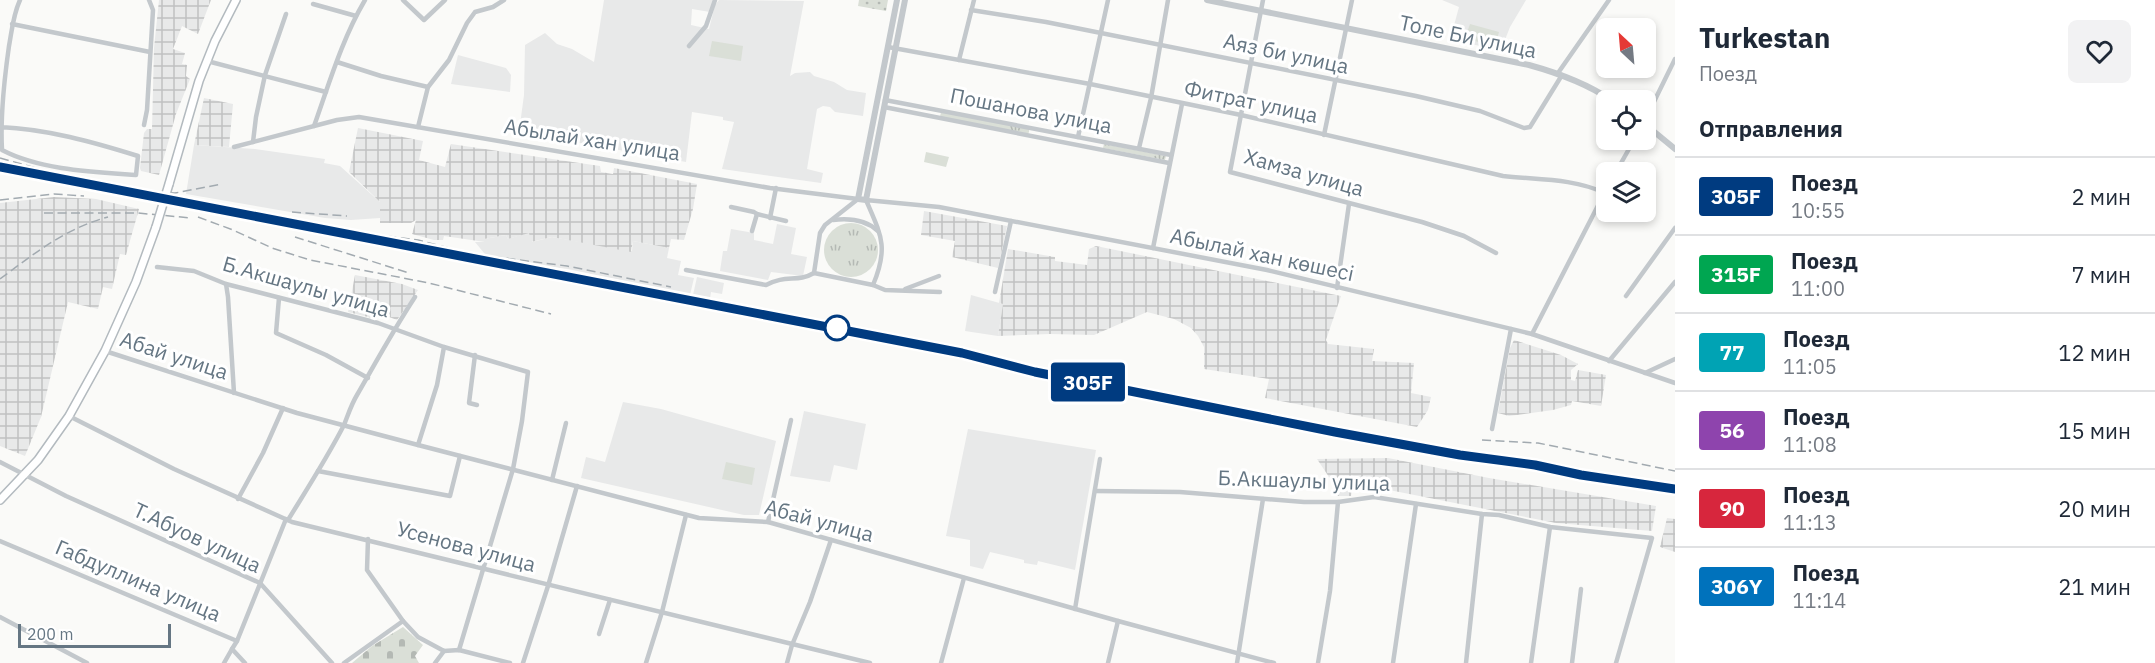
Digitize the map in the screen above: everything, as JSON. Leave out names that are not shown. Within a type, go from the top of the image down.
[{"type":"main road","points":[[0,500],[50,446],[105,351],[136,282],[156,227],[199,81],[236,0]]},
{"type":"street","points":[[0,127],[44,132],[100,144],[138,156],[136,176],[92,172],[16,157],[2,150],[0,127],[3,87],[12,24],[20,0]]},
{"type":"street","points":[[144,125],[147,111],[153,10],[149,0]]},
{"type":"street","points":[[314,126],[337,62],[365,0]]},
{"type":"street","points":[[403,0],[424,20],[445,0]]},
{"type":"street","points":[[418,127],[428,87],[449,60],[467,23],[475,12],[493,7],[504,0]]},
{"type":"street","points":[[689,46],[706,26],[714,0]]},
{"type":"street","points":[[873,285],[881,263],[883,243],[866,200],[884,107],[897,0]]},
{"type":"street","points":[[814,273],[820,233],[858,199],[891,48],[905,0]]},
{"type":"street","points":[[959,60],[974,0]]},
{"type":"street","points":[[1078,137],[1108,0]]},
{"type":"street","points":[[1139,148],[1151,98],[1168,0]]},
{"type":"street","name":"Толе Би улица","points":[[1207,0],[1529,65],[1560,74],[1596,91]]},
{"type":"street","name":"Хамза улица","points":[[1263,0],[1230,172],[1422,222],[1464,236],[1496,253]]},
{"type":"street","points":[[1324,135],[1352,0]]},
{"type":"street","points":[[1560,74],[1609,0]]},
{"type":"street","points":[[313,4],[356,16]]},
{"type":"street","name":"Аяз би улица","points":[[971,10],[1046,22],[1416,96],[1480,111],[1524,128],[1530,127],[1560,74]]},
{"type":"street","points":[[253,142],[265,75],[286,14]]},
{"type":"street","points":[[12,24],[150,52]]},
{"type":"street","name":"Фитрат улица","points":[[891,48],[1090,84],[1241,115],[1503,176],[1526,179],[1546,178],[1578,183],[1596,189]]},
{"type":"street","points":[[1656,98],[1675,59]]},
{"type":"street","points":[[207,61],[326,92]]},
{"type":"street","points":[[337,62],[381,76],[428,87]]},
{"type":"street","name":"Пошанова улица","points":[[885,100],[1171,155]]},
{"type":"street","points":[[1153,248],[1182,104]]},
{"type":"street","name":"Пошанова улица","points":[[884,107],[1169,163]]},
{"type":"street","name":"Абылай хан улица","points":[[234,147],[337,120],[359,117],[776,188],[866,200]]},
{"type":"street","points":[[1656,134],[1675,150]]},
{"type":"street","points":[[770,218],[776,188]]},
{"type":"street","name":"Абылай хан көшесі","points":[[866,200],[939,207],[1267,270],[1532,334],[1675,383]]},
{"type":"street","points":[[1338,288],[1349,204]]},
{"type":"street","points":[[731,207],[786,221]]},
{"type":"street","points":[[1532,334],[1596,211]]},
{"type":"street","points":[[752,231],[757,214]]},
{"type":"street","points":[[832,220],[845,218],[866,222],[881,235]]},
{"type":"street","points":[[995,292],[1011,221]]},
{"type":"street","points":[[1626,296],[1675,228]]},
{"type":"street","name":"Б.Акшаулы улица","points":[[157,267],[194,271],[226,284],[378,323],[444,347],[528,372],[513,469]]},
{"type":"street","points":[[686,270],[766,285],[778,279],[804,279],[814,273],[873,285],[885,290],[940,292]]},
{"type":"street","points":[[902,291],[939,276]]},
{"type":"street","points":[[1610,361],[1675,282]]},
{"type":"street","name":"Абай улица","points":[[226,284],[234,393]]},
{"type":"street","points":[[237,641],[287,520],[318,471],[394,328],[416,297]]},
{"type":"street","points":[[279,298],[276,333],[326,355],[368,378]]},
{"type":"street","points":[[1492,429],[1511,329]]},
{"type":"street","points":[[418,445],[437,385],[444,347]]},
{"type":"street","name":"Абай улица","points":[[105,351],[283,408],[418,445],[699,518],[768,522],[1274,663]]},
{"type":"street","points":[[475,355],[469,403],[477,405]]},
{"type":"street","points":[[1645,373],[1675,359]]},
{"type":"street","points":[[238,499],[263,453],[283,408]]},
{"type":"street","name":"Усенова улица","points":[[69,416],[238,499],[287,520],[485,568],[548,586],[870,663]]},
{"type":"street","points":[[768,522],[791,420]]},
{"type":"street","points":[[552,480],[566,423]]},
{"type":"street","points":[[318,471],[450,496],[460,456]]},
{"type":"street","points":[[1075,609],[1100,459]]},
{"type":"street","name":"Т.Абуов улица","points":[[0,462],[66,496],[260,583],[332,663]]},
{"type":"street","points":[[459,650],[485,568],[503,496],[513,469]]},
{"type":"street","points":[[523,663],[577,486]]},
{"type":"street","name":"Б.Акшаулы улица","points":[[1095,491],[1180,492],[1338,502],[1374,496],[1499,515],[1550,527],[1652,538],[1616,663]]},
{"type":"street","points":[[1237,663],[1263,499]]},
{"type":"street","points":[[1318,663],[1330,591],[1338,502]]},
{"type":"street","points":[[1393,663],[1416,504]]},
{"type":"street","points":[[1466,663],[1482,514]]},
{"type":"street","points":[[646,663],[662,612],[686,515]]},
{"type":"street","points":[[1531,663],[1550,527]]},
{"type":"street","points":[[368,539],[367,570],[403,621],[418,637],[444,651],[459,650],[510,663]]},
{"type":"street","points":[[787,663],[831,540]]},
{"type":"street","name":"Габдуллина улица","points":[[0,541],[237,641],[232,649],[245,663]]},
{"type":"street","points":[[940,663],[964,578]]},
{"type":"street","points":[[1572,663],[1581,590]]},
{"type":"street","points":[[599,634],[610,600]]},
{"type":"street","points":[[0,617],[87,663]]},
{"type":"street","points":[[344,663],[403,621]]},
{"type":"street","points":[[1108,663],[1118,621]]},
{"type":"street","points":[[224,663],[232,649]]},
{"type":"street","points":[[435,663],[444,651]]},
{"type":"shaded area","points":[[159,0],[211,0],[198,34],[182,26],[173,49],[185,53],[182,64],[187,65],[186,76],[190,79],[176,114],[159,175],[141,171],[140,168],[144,133],[147,129],[152,129],[154,48]]},
{"type":"shaded area","points":[[604,0],[713,0],[710,12],[692,9],[691,25],[709,29],[715,5],[719,0],[804,1],[790,76],[795,73],[810,72],[814,76],[834,82],[847,90],[866,93],[863,116],[835,112],[830,107],[823,106],[817,109],[807,169],[823,173],[821,183],[722,169],[734,122],[723,120],[723,117],[692,112],[686,162],[519,132],[524,95],[525,45],[545,33],[557,44],[572,49],[594,62]]},
{"type":"shaded area","points":[[1442,0],[1526,0],[1510,27],[1501,50],[1450,40],[1459,7]]},
{"type":"shaded area","points":[[458,55],[506,68],[511,75],[510,92],[451,84]]},
{"type":"shaded area","points":[[204,98],[233,104],[229,147],[194,145]]},
{"type":"shaded area","points":[[358,128],[423,141],[419,160],[445,167],[451,144],[600,166],[601,172],[613,174],[614,168],[697,184],[684,240],[671,239],[669,248],[633,241],[631,252],[552,237],[531,242],[529,233],[508,239],[506,235],[484,239],[485,242],[444,236],[443,240],[434,240],[412,234],[416,220],[411,223],[380,223],[380,202],[349,172]]},
{"type":"shaded area","points":[[194,145],[255,149],[325,159],[324,163],[340,166],[380,202],[380,218],[351,220],[325,218],[186,194]]},
{"type":"shaded area","points":[[54,197],[96,199],[139,209],[126,255],[120,254],[112,289],[103,287],[98,309],[68,302],[41,417],[25,456],[0,446],[0,203]]},
{"type":"shaded area","points":[[924,211],[1007,226],[998,268],[952,257],[955,241],[921,235]]},
{"type":"shaded area","points":[[777,224],[796,228],[791,254],[807,257],[803,276],[771,272],[768,280],[720,271],[723,251],[727,251],[731,229],[754,233],[754,240],[773,244]]},
{"type":"shaded area","points":[[530,232],[532,242],[552,237],[632,251],[633,241],[669,248],[667,258],[681,261],[678,275],[694,278],[690,295],[568,269],[489,259],[475,242],[484,242],[484,239],[506,235],[508,239]]},
{"type":"shaded area","points":[[1096,246],[1341,296],[1326,340],[1328,344],[1374,349],[1372,361],[1414,363],[1411,393],[1431,397],[1428,410],[1417,427],[1265,398],[1269,379],[1204,369],[1204,347],[1191,328],[1174,319],[1147,312],[1094,335],[998,336],[1003,304],[999,303],[1008,249],[1055,257],[1055,261],[1087,265],[1089,249]]},
{"type":"shaded area","points":[[355,275],[402,284],[418,290],[397,320],[384,315],[372,318],[348,312]]},
{"type":"shaded area","points":[[697,277],[724,283],[722,294],[711,292],[710,299],[693,295]]},
{"type":"shaded area","points":[[971,295],[1003,304],[998,336],[965,331]]},
{"type":"shaded area","points":[[1514,340],[1561,355],[1578,364],[1571,370],[1571,380],[1575,381],[1578,370],[1606,375],[1601,406],[1572,401],[1571,405],[1553,410],[1509,416],[1498,413],[1510,348]]},
{"type":"shaded area","points":[[623,402],[661,409],[776,441],[759,515],[744,515],[581,478],[586,457],[605,462]]},
{"type":"shaded area","points":[[804,411],[866,424],[857,470],[834,465],[830,482],[790,476]]},
{"type":"shaded area","points":[[968,429],[1096,450],[1075,570],[1038,561],[1037,565],[1024,563],[1024,560],[990,552],[983,569],[970,566],[970,540],[946,536]]},
{"type":"shaded area","points":[[1388,458],[1489,478],[1656,506],[1652,531],[1556,523],[1379,488],[1353,485],[1351,496],[1334,496],[1333,483],[1317,459]]},
{"type":"shaded area","points":[[1667,518],[1675,519],[1675,552],[1660,547]]},
{"type":"green space","points":[[859,0],[888,0],[886,11],[858,6]]},
{"type":"green space","points":[[1470,24],[1499,32],[1495,47],[1465,38]]},
{"type":"green space","points":[[712,41],[743,46],[741,61],[709,56]]},
{"type":"green space","points":[[941,112],[1029,129],[1029,132],[1028,134],[940,117]]},
{"type":"green space","points":[[1104,144],[1166,156],[1165,160],[1103,148]]},
{"type":"green space","points":[[926,152],[949,157],[946,167],[924,162]]},
{"type":"green space","points":[[846,223],[856,223],[866,227],[874,235],[878,250],[874,265],[866,273],[856,277],[846,277],[836,273],[828,265],[824,255],[824,245],[828,235],[836,227]]},
{"type":"green space","points":[[726,462],[755,468],[752,485],[722,479]]},
{"type":"green space","points":[[403,627],[423,645],[415,656],[419,663],[352,663],[372,646]]},
{"type":"railway","points":[[0,158],[72,178]]},
{"type":"railway","points":[[0,172],[1460,455],[1675,489]]},
{"type":"railway","points":[[63,175],[152,192],[175,193],[222,184]]},
{"type":"railway","points":[[152,192],[235,208]]},
{"type":"railway","points":[[0,200],[54,194],[84,196]]},
{"type":"railway","points":[[228,207],[364,233],[418,240],[472,254],[567,266],[671,287]]},
{"type":"railway","points":[[292,212],[347,216]]},
{"type":"railway","points":[[44,213],[138,213],[191,218]]},
{"type":"railway","points":[[0,279],[38,251],[65,235],[108,217]]},
{"type":"railway","points":[[198,217],[272,248],[310,260],[429,283],[551,314]]},
{"type":"railway","points":[[295,237],[409,273]]},
{"type":"railway","points":[[1482,440],[1538,443],[1675,471]]},
{"type":"train","name":"305F","points":[[0,167],[962,353],[1035,372],[1335,432],[1460,455],[1535,465],[1581,475],[1675,489]]}]
